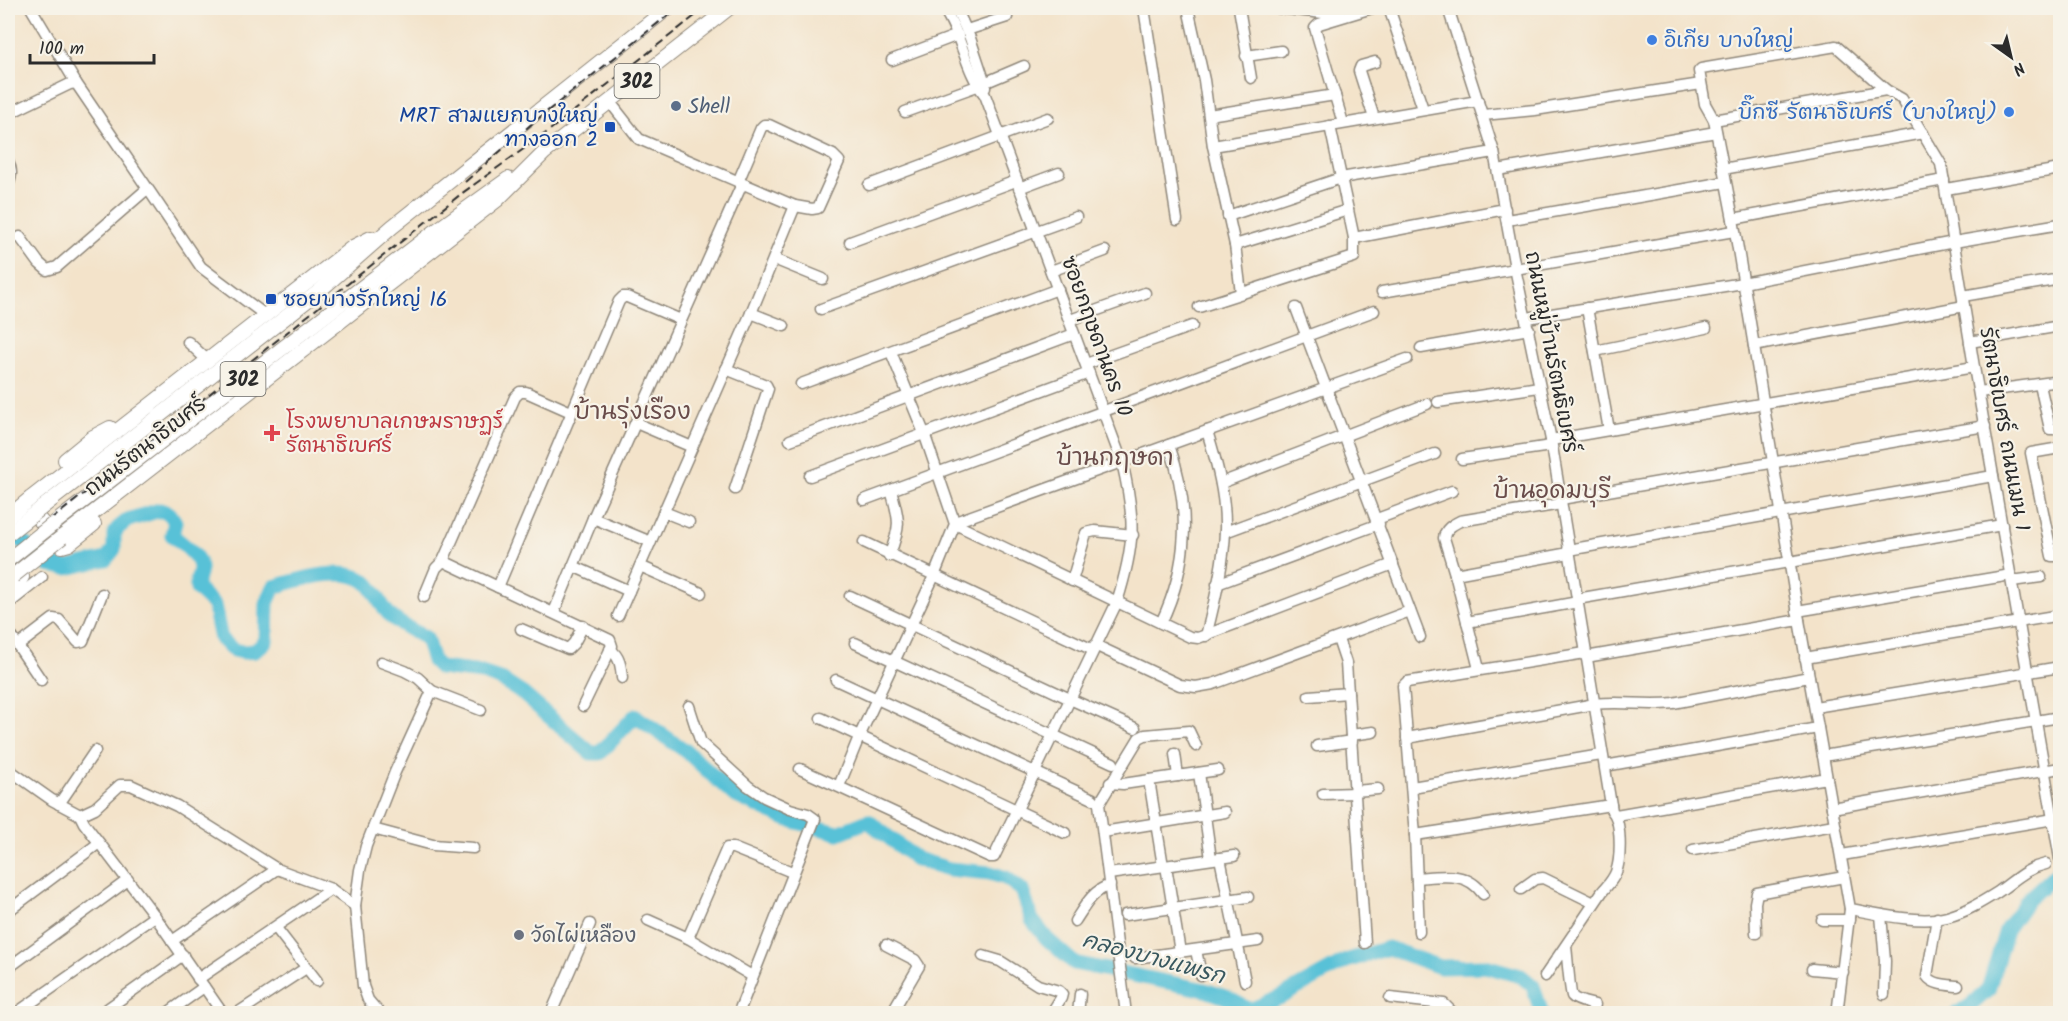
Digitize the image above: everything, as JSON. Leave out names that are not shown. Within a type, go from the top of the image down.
[{"type":"main road","name":"ถนนรัตนาธิเบศร์","points":[[8,517],[35,504],[318,292],[392,226],[668,8]]},
{"type":"main road","name":"ถนนรัตนาธิเบศร์","points":[[8,559],[433,234],[544,153],[729,8]]},
{"type":"main road","name":"ถนนรัตนาธิเบศร์","points":[[10,578],[497,200],[544,153]]},
{"type":"main road","name":"ถนนรัตนาธิเบศร์","points":[[8,534],[35,504],[141,412],[353,247],[392,226]]},
{"type":"main road","points":[[141,412],[93,437],[25,492],[22,498],[62,546],[69,544],[137,489],[172,451]]},
{"type":"main road","points":[[8,559],[22,577],[8,594]]},
{"type":"street","points":[[31,8],[76,83],[201,267],[265,315]]},
{"type":"street","name":"ซอยกฤษดานคร 10","points":[[943,8],[962,33]]},
{"type":"street","name":"ซอยกฤษดานคร 10","points":[[839,786],[990,858],[994,857],[1118,602],[1129,564],[1133,535],[1130,498],[1122,462],[982,88],[962,33],[956,8]]},
{"type":"street","points":[[1144,8],[1177,220]]},
{"type":"street","points":[[1188,8],[1204,80],[1213,146],[1235,245],[1241,293]]},
{"type":"street","points":[[1239,8],[1251,78]]},
{"type":"street","points":[[1278,8],[1351,12]]},
{"type":"street","points":[[1343,123],[1315,28],[1318,24],[1351,12],[1372,8]]},
{"type":"street","points":[[1389,8],[1423,109]]},
{"type":"street","name":"ถนนหมู่บ้านรัตนธิเบศร์","points":[[1448,8],[1483,115],[1498,170],[1515,268],[1551,443],[1603,760],[1620,841],[1618,862],[1612,880],[1545,976]]},
{"type":"street","points":[[892,60],[1007,17]]},
{"type":"street","name":"รัตนาธิเบศร์ ถนนเมน 1","points":[[1701,84],[1699,71],[1701,69],[1836,46],[1886,90],[1902,99],[1941,164],[2036,722],[2057,819],[2060,859]]},
{"type":"street","points":[[1246,56],[1281,51]]},
{"type":"street","points":[[1374,118],[1359,71],[1361,66],[1375,62]]},
{"type":"street","points":[[905,112],[982,88],[1024,66]]},
{"type":"street","points":[[8,114],[76,83]]},
{"type":"street","points":[[1483,115],[1535,110],[1701,84],[1705,104],[1714,120],[1733,219],[1805,658],[1834,825],[1842,855],[1849,915],[1838,1014]]},
{"type":"street","points":[[1714,120],[1886,90]]},
{"type":"street","points":[[1209,115],[1335,95]]},
{"type":"street","points":[[1213,146],[1478,101]]},
{"type":"street","points":[[554,612],[740,183],[761,128],[764,125],[769,126],[837,157],[838,161],[818,208],[812,210],[795,206],[740,183],[636,137],[610,102]]},
{"type":"street","points":[[869,185],[1048,118]]},
{"type":"street","points":[[1198,307],[1354,257],[1354,238],[1330,126]]},
{"type":"street","points":[[1498,170],[1716,132]]},
{"type":"street","points":[[1723,169],[1923,133]]},
{"type":"street","points":[[1228,216],[1341,178],[1494,152]]},
{"type":"street","points":[[8,161],[12,170],[8,185]]},
{"type":"street","points":[[1733,219],[1945,184],[2061,169]]},
{"type":"street","points":[[850,242],[1018,184],[1059,173]]},
{"type":"street","points":[[1354,238],[1725,182]]},
{"type":"street","points":[[20,237],[47,270],[57,267],[147,189]]},
{"type":"street","points":[[618,616],[751,314],[795,206]]},
{"type":"street","points":[[1235,245],[1348,210]]},
{"type":"street","points":[[821,309],[1076,217]]},
{"type":"street","points":[[1421,348],[1587,308],[1743,283],[1954,242],[2061,224]]},
{"type":"street","points":[[1382,292],[1734,231]]},
{"type":"street","points":[[1051,271],[1105,251]]},
{"type":"street","points":[[774,259],[823,279]]},
{"type":"street","points":[[1754,346],[2061,279]]},
{"type":"street","points":[[801,384],[1058,290]]},
{"type":"street","points":[[1070,320],[1144,293]]},
{"type":"street","points":[[498,587],[619,301],[627,297],[681,320]]},
{"type":"street","points":[[1296,308],[1420,637]]},
{"type":"street","points":[[1587,308],[1609,430]]},
{"type":"street","points":[[864,500],[1374,311]]},
{"type":"street","points":[[751,314],[784,326]]},
{"type":"street","points":[[810,476],[1088,369],[1192,326]]},
{"type":"street","points":[[1970,342],[2061,326]]},
{"type":"street","points":[[1594,351],[1706,328]]},
{"type":"street","points":[[790,440],[1074,334]]},
{"type":"street","points":[[188,342],[207,360]]},
{"type":"street","points":[[800,769],[839,786],[859,737],[934,576],[955,523],[924,433],[891,352]]},
{"type":"street","points":[[955,523],[1407,359]]},
{"type":"street","points":[[1462,459],[1609,430],[1974,367]]},
{"type":"street","points":[[726,369],[766,385],[768,389],[735,489]]},
{"type":"street","points":[[1979,392],[2061,381]]},
{"type":"street","points":[[2040,385],[2050,429],[2061,429]]},
{"type":"street","points":[[1221,483],[1432,403],[1539,387]]},
{"type":"street","points":[[424,597],[436,568],[443,561],[514,397],[520,392],[526,392],[571,412]]},
{"type":"street","points":[[636,423],[692,447]]},
{"type":"street","points":[[1479,669],[1444,538],[1447,530],[1460,521],[1985,426]]},
{"type":"street","points":[[1206,636],[1225,532],[1221,483],[1208,431]]},
{"type":"street","points":[[1161,623],[1173,593],[1183,549],[1185,527],[1182,489],[1169,446]]},
{"type":"street","points":[[2061,448],[2031,453],[2052,556],[2061,556]]},
{"type":"street","points":[[1225,532],[1435,454]]},
{"type":"street","points":[[1455,574],[1782,512],[1994,476]]},
{"type":"street","points":[[890,556],[899,530],[891,490]]},
{"type":"street","points":[[1217,584],[1452,491]]},
{"type":"street","points":[[664,512],[689,522]]},
{"type":"street","points":[[593,518],[651,542]]},
{"type":"street","points":[[955,523],[1190,637],[1198,638],[1393,564]]},
{"type":"street","points":[[1467,622],[2002,525]]},
{"type":"street","points":[[1072,581],[1086,532],[1133,535]]},
{"type":"street","points":[[864,542],[934,576],[1180,685],[1196,687],[1214,684],[1410,611]]},
{"type":"street","points":[[443,561],[610,640],[612,646],[583,706]]},
{"type":"street","points":[[573,566],[629,591]]},
{"type":"street","points":[[640,566],[700,593]]},
{"type":"street","points":[[8,604],[42,577]]},
{"type":"street","points":[[1419,932],[1416,835],[1403,686],[1407,682],[1479,669],[1586,655],[2011,578],[2041,577]]},
{"type":"street","points":[[19,645],[53,619],[59,620],[74,640],[83,641],[102,594]]},
{"type":"street","points":[[850,596],[1136,728]]},
{"type":"street","points":[[1805,658],[2061,615]]},
{"type":"street","points":[[521,629],[568,649],[583,626]]},
{"type":"street","points":[[8,631],[41,680]]},
{"type":"street","points":[[1338,639],[1346,663],[1365,944]]},
{"type":"street","points":[[855,643],[1113,763]]},
{"type":"street","points":[[610,649],[620,662],[622,678]]},
{"type":"street","points":[[381,662],[418,678],[432,691],[481,710]]},
{"type":"street","points":[[1815,707],[2061,667]]},
{"type":"street","points":[[1407,738],[1595,704],[1673,703],[1809,677]]},
{"type":"street","points":[[836,680],[1092,799]]},
{"type":"street","points":[[380,1014],[368,1000],[363,986],[355,906],[360,870],[395,772],[432,691]]},
{"type":"street","points":[[1309,696],[1348,693]]},
{"type":"street","points":[[689,706],[701,743],[752,790],[815,819],[792,872],[738,1014]]},
{"type":"street","points":[[1823,756],[2061,717]]},
{"type":"street","points":[[821,718],[1065,833]]},
{"type":"street","points":[[1412,787],[1818,728]]},
{"type":"street","points":[[1126,1014],[1099,804],[1136,741],[1145,735],[1189,731],[1196,746]]},
{"type":"street","points":[[1317,746],[1374,732]]},
{"type":"street","points":[[59,804],[95,751]]},
{"type":"street","points":[[1175,754],[1178,776]]},
{"type":"street","points":[[1832,808],[2061,768]]},
{"type":"street","points":[[8,769],[59,804],[80,815],[183,955],[222,1014]]},
{"type":"street","points":[[1110,783],[1218,770]]},
{"type":"street","points":[[1199,773],[1204,816],[1228,901],[1245,981]]},
{"type":"street","points":[[1416,835],[1613,810],[1827,778]]},
{"type":"street","points":[[1149,780],[1180,952]]},
{"type":"street","points":[[80,815],[95,808],[120,785],[130,784],[177,806],[276,869],[331,890],[355,906]]},
{"type":"street","points":[[1323,794],[1378,789]]},
{"type":"street","points":[[1103,832],[1225,812]]},
{"type":"street","points":[[1842,855],[2057,819]]},
{"type":"street","points":[[1693,850],[1834,825]]},
{"type":"street","points":[[373,829],[433,845],[473,848]]},
{"type":"street","points":[[8,911],[99,843]]},
{"type":"street","points":[[688,939],[727,848],[733,848],[792,872]]},
{"type":"street","points":[[1075,921],[1094,893],[1109,879],[1165,866],[1234,856]]},
{"type":"street","points":[[1822,920],[1849,915],[1937,918],[1969,909],[2027,870],[2046,864]]},
{"type":"street","points":[[172,940],[276,869]]},
{"type":"street","points":[[1416,878],[1442,876],[1464,878],[1472,881],[1484,894]]},
{"type":"street","points":[[1756,933],[1755,896],[1760,892],[1844,877]]},
{"type":"street","points":[[1521,889],[1534,879],[1543,878],[1594,903]]},
{"type":"street","points":[[8,968],[128,880]]},
{"type":"street","points":[[166,1014],[201,983],[331,890]]},
{"type":"street","points":[[1125,915],[1248,897]]},
{"type":"street","points":[[1881,915],[1885,961],[1884,994]]},
{"type":"street","points":[[15,1014],[155,916]]},
{"type":"street","points":[[1937,918],[1927,976],[1930,980],[1958,986]]},
{"type":"street","points":[[648,920],[688,939],[752,976]]},
{"type":"street","points":[[552,1011],[590,924]]},
{"type":"street","points":[[276,928],[317,981]]},
{"type":"street","points":[[1135,958],[1258,941]]},
{"type":"street","points":[[886,945],[915,960],[919,966],[891,1014]]},
{"type":"street","points":[[1566,946],[1569,993],[1574,998],[1595,1005]]},
{"type":"street","points":[[1196,950],[1201,975]]},
{"type":"street","points":[[100,1014],[183,955]]},
{"type":"street","points":[[982,956],[1000,961],[1038,986],[1062,994],[1051,1014]]},
{"type":"street","points":[[236,1014],[306,968]]},
{"type":"street","points":[[1812,969],[1843,972]]},
{"type":"street","points":[[1078,1014],[1080,994]]},
{"type":"street","points":[[1390,998],[1444,1004],[1454,1014]]},
{"type":"waterway","name":"คลองบางแพรก","points":[[8,529],[49,565],[67,568],[106,559],[114,549],[114,534],[128,520],[160,510],[170,514],[175,522],[172,535],[197,559],[200,569],[197,589],[214,605],[221,639],[233,650],[243,652],[255,651],[266,641],[267,603],[274,587],[320,575],[356,576],[369,585],[390,615],[426,638],[433,661],[440,668],[482,673],[500,679],[523,694],[591,753],[600,753],[635,716],[686,751],[734,795],[786,819],[838,833],[868,821],[916,859],[949,869],[990,873],[1006,878],[1022,890],[1032,920],[1047,939],[1074,963],[1205,990],[1250,1010],[1281,997],[1346,961],[1388,948],[1440,967],[1485,966],[1521,976],[1533,986],[1542,1014]]},
{"type":"waterway","name":"คลองบางแพรก","points":[[1956,1014],[1970,1006],[1988,990],[2006,930],[2027,900],[2060,870]]},
{"type":"railway","points":[[465,182],[535,121],[677,8]]},
{"type":"railway","points":[[8,554],[461,194],[546,133],[705,8]]},
{"type":"place","name":"อิเกีย บางใหญ่","points":[[1652,40]]},
{"type":"place","name":"Shell","points":[[676,106]]},
{"type":"place","name":"บิ๊กซี รัตนาธิเบศร์ (บางใหญ่)","points":[[2009,112]]},
{"type":"place","name":"MRT สามแยกบางใหญ่ ทางออก 2","points":[[610,127]]},
{"type":"place","name":"ซอยบางรักใหญ่ 16","points":[[271,299]]},
{"type":"place","name":"โรงพยาบาลเกษมราษฏร์ รัตนาธิเบศร์","points":[[272,433]]},
{"type":"place","name":"วัดไผ่เหลือง","points":[[519,935]]},
{"type":"district","name":"บ้านรุ่งเรือง","points":[[632,411]]},
{"type":"district","name":"บ้านกฤษดา","points":[[1115,457]]},
{"type":"district","name":"บ้านอุดมบุรี","points":[[1552,490]]}]
